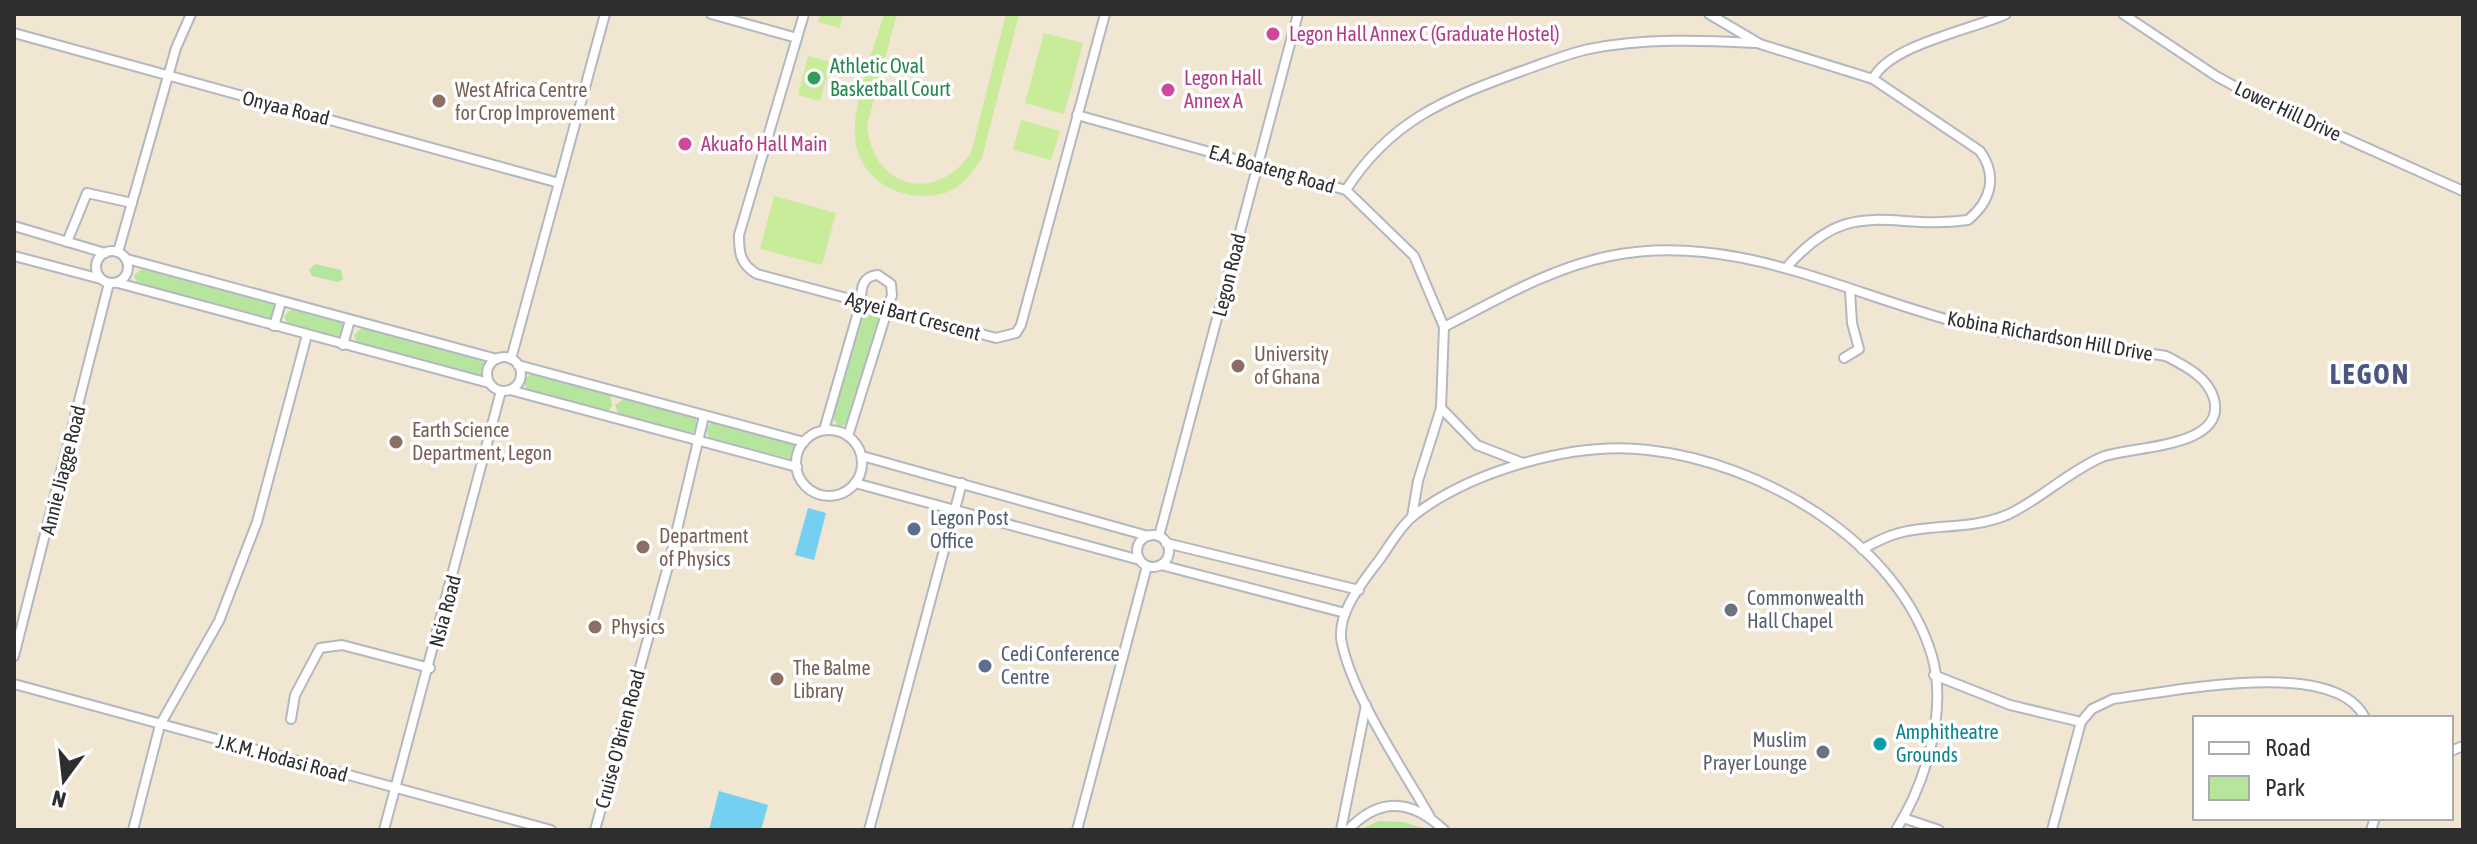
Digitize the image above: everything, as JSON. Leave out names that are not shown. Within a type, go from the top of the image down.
[{"type":"street","points":[[118,252],[176,48],[191,14]]},
{"type":"street","points":[[506,391],[520,377],[514,362],[605,14]]},
{"type":"street","points":[[711,14],[797,38]]},
{"type":"street","name":"Agyei Bart Crescent","points":[[804,14],[739,235],[739,252],[745,266],[757,274],[996,338],[1016,333],[1105,14]]},
{"type":"street","name":"Legon Road","points":[[1163,540],[1257,164],[1298,14]]},
{"type":"street","points":[[1709,14],[1760,44],[1873,79],[1980,151],[1991,178],[1989,196],[1968,220],[1947,223],[1863,219],[1843,223],[1814,239],[1786,268]]},
{"type":"street","points":[[1873,79],[1884,63],[1903,52],[2006,14]]},
{"type":"street","name":"Lower Hill Drive","points":[[2123,14],[2216,76],[2258,99],[2463,191]]},
{"type":"street","name":"Onyaa Road","points":[[14,33],[559,183]]},
{"type":"street","points":[[1346,190],[1378,147],[1428,108],[1548,62],[1589,49],[1671,41],[1760,44]]},
{"type":"street","name":"E.A. Boateng Road","points":[[1077,115],[1346,190],[1414,256],[1444,327],[1441,408],[1412,517]]},
{"type":"street","points":[[67,242],[87,193],[132,203]]},
{"type":"street","points":[[14,226],[105,253],[118,252],[127,259],[281,302],[804,442]]},
{"type":"street","points":[[105,253],[96,265],[110,282]]},
{"type":"street","name":"Kobina Richardson Hill Drive","points":[[1444,327],[1523,286],[1613,255],[1724,254],[1786,268],[1850,291],[1981,328],[2166,356],[2189,368],[2205,383],[2215,405],[2210,421],[2201,433],[2182,440],[2106,455],[2079,468],[2008,514],[1956,528],[1898,533],[1862,549]]},
{"type":"street","points":[[14,256],[797,467]]},
{"type":"street","points":[[110,282],[128,270],[127,259]]},
{"type":"street","points":[[824,430],[848,436],[862,456],[861,471],[855,483],[843,493],[822,495],[803,483],[797,467],[804,442],[824,430],[861,302],[864,281],[878,275],[888,279],[893,289],[848,436]]},
{"type":"street","name":"Annie Jiagge Road","points":[[14,656],[110,282]]},
{"type":"street","points":[[1844,358],[1859,349],[1852,323],[1850,291]]},
{"type":"street","points":[[274,326],[281,302]]},
{"type":"street","points":[[343,345],[350,320]]},
{"type":"street","points":[[133,830],[160,725],[207,644],[242,565],[257,522],[307,335]]},
{"type":"street","points":[[489,383],[488,367],[497,359]]},
{"type":"street","name":"Nsia Road","points":[[384,830],[506,391]]},
{"type":"street","points":[[1441,408],[1477,445],[1523,463]]},
{"type":"street","name":"Cruise O'Brien Road","points":[[595,830],[670,559],[704,416]]},
{"type":"street","points":[[1430,817],[1367,705],[1341,644],[1341,619],[1412,517],[1468,483],[1523,463],[1586,451],[1645,449],[1701,459],[1756,479],[1797,499],[1862,549],[1903,598],[1932,656],[1935,719],[1920,778],[1896,830]]},
{"type":"street","points":[[862,456],[1148,536],[1359,590]]},
{"type":"street","points":[[855,483],[1144,563],[1345,613]]},
{"type":"street","points":[[869,830],[962,483]]},
{"type":"street","points":[[1077,830],[1144,563],[1138,546],[1148,536]]},
{"type":"street","points":[[1161,565],[1169,553],[1163,540]]},
{"type":"street","points":[[291,719],[295,695],[320,648],[342,645],[430,668]]},
{"type":"street","points":[[1934,675],[2010,705],[2081,722]]},
{"type":"street","points":[[2052,830],[2081,722],[2092,709],[2113,699],[2283,681],[2332,688],[2359,706],[2364,716]]},
{"type":"street","name":"J.K.M. Hodasi Road","points":[[14,684],[551,830]]},
{"type":"street","points":[[1341,830],[1367,705]]},
{"type":"street","points":[[1348,830],[1364,813],[1379,808],[1417,809],[1444,830]]},
{"type":"street","points":[[1903,818],[1939,830]]},
{"type":"shaded area","name":"University of Ghana","points":[[14,14],[2463,14],[2463,830],[14,830]]},
{"type":"green space","points":[[820,14],[843,14],[840,28],[818,22]]},
{"type":"green space","points":[[884,14],[897,14],[867,125],[871,146],[880,163],[893,175],[907,182],[924,184],[956,169],[971,153],[1006,14],[1019,14],[982,158],[963,182],[948,192],[919,196],[891,189],[869,171],[861,159],[856,145],[856,115]]},
{"type":"green space","points":[[1044,33],[1083,43],[1064,114],[1025,103]]},
{"type":"green space","name":"Athletic Oval Basketball Court","points":[[808,56],[831,62],[820,101],[798,95]]},
{"type":"green space","points":[[1021,120],[1060,131],[1051,160],[1013,150]]},
{"type":"green space","points":[[774,196],[836,213],[822,265],[760,249]]},
{"type":"green space","points":[[315,264],[341,270],[343,279],[338,282],[312,276],[309,270]]},
{"type":"green space","points":[[142,269],[272,303],[275,309],[272,318],[138,285],[134,275]]},
{"type":"green space","points":[[866,306],[880,312],[849,423],[839,427],[833,418]]},
{"type":"green space","points":[[292,309],[341,322],[344,327],[342,337],[288,325],[284,316]]},
{"type":"green space","points":[[362,328],[483,360],[486,372],[481,376],[358,345],[354,335]]},
{"type":"green space","points":[[531,374],[610,394],[612,406],[608,411],[527,390],[523,381]]},
{"type":"green space","points":[[624,399],[695,417],[698,429],[693,433],[619,415],[615,405]]},
{"type":"green space","points":[[713,422],[794,442],[796,454],[792,459],[709,438],[705,428]]},
{"type":"green space","points":[[1379,821],[1403,822],[1429,830],[1359,830]]},
{"type":"water","points":[[808,508],[826,513],[814,560],[795,555]]},
{"type":"water","points":[[719,791],[768,805],[761,830],[709,830]]},
{"type":"place","name":"Legon Hall Annex C (Graduate Hostel)","points":[[1273,34]]},
{"type":"place","name":"Athletic Oval Basketball Court","points":[[814,78]]},
{"type":"place","name":"Legon Hall Annex A","points":[[1168,90]]},
{"type":"place","name":"West Africa Centre for Crop Improvement","points":[[439,101]]},
{"type":"place","name":"Akuafo Hall Main","points":[[685,144]]},
{"type":"place","name":"University of Ghana","points":[[1238,366]]},
{"type":"place","name":"Earth Science Department, Legon","points":[[396,442]]},
{"type":"place","name":"Legon Post Office","points":[[914,529]]},
{"type":"place","name":"Department of Physics","points":[[643,547]]},
{"type":"place","name":"Commonwealth Hall Chapel","points":[[1731,610]]},
{"type":"place","name":"Physics","points":[[595,627]]},
{"type":"place","name":"Cedi Conference Centre","points":[[985,666]]},
{"type":"place","name":"The Balme Library","points":[[777,679]]},
{"type":"place","name":"Amphitheatre Grounds","points":[[1880,744]]},
{"type":"place","name":"Muslim Prayer Lounge","points":[[1823,752]]},
{"type":"district","name":"LEGON","points":[[2370,374]]}]
